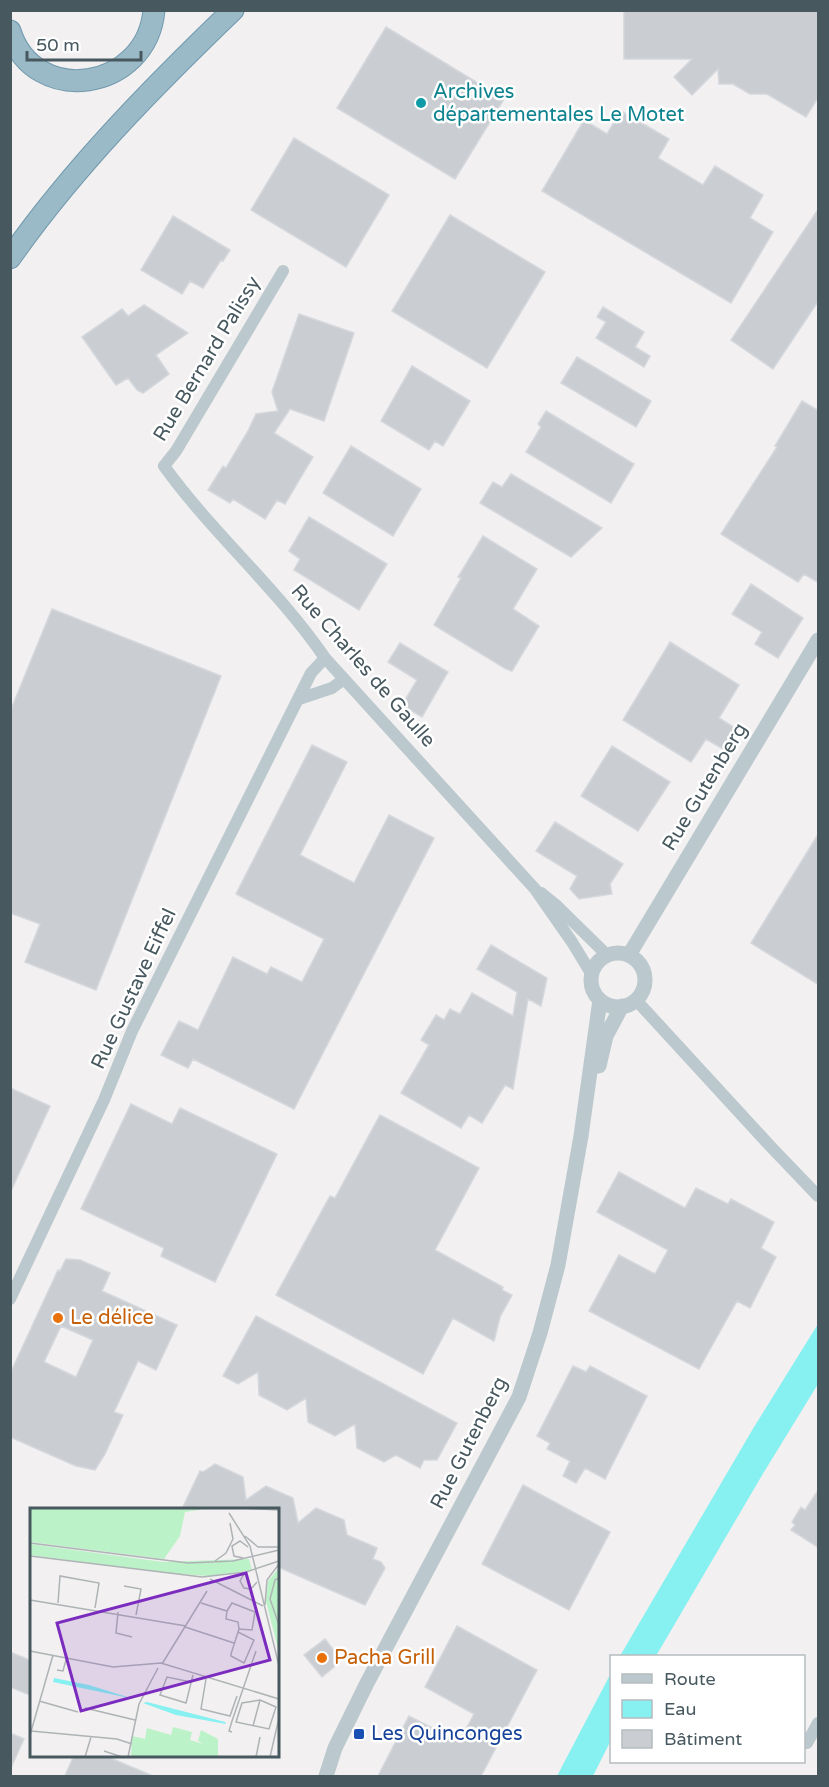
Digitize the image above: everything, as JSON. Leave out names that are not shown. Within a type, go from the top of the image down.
[{"type":"highway","points":[[10,31],[23,53],[43,71],[67,80],[82,82],[96,80],[108,75],[132,58],[149,33],[153,10]]},
{"type":"highway","points":[[10,258],[98,149],[233,10]]},
{"type":"street","name":"Rue Bernard Palissy","points":[[164,466],[182,441],[283,271]]},
{"type":"street","name":"Rue Charles de Gaulle","points":[[164,466],[228,544],[306,630],[325,658],[535,889],[592,975]]},
{"type":"street","name":"Rue Gutenberg","points":[[628,955],[819,640]]},
{"type":"street","name":"Rue Gustave Eiffel","points":[[10,1299],[104,1100],[132,1031],[311,673],[325,658]]},
{"type":"street","points":[[299,699],[332,688],[344,679]]},
{"type":"street","name":"Rue Charles de Gaulle","points":[[535,889],[557,906],[606,956]]},
{"type":"street","points":[[621,953],[628,955],[636,960],[644,974],[644,984],[629,1003],[607,1005],[594,993],[591,984],[595,966],[606,956],[621,953]]},
{"type":"street","name":"Rue Gutenberg","points":[[326,1776],[335,1748],[367,1683],[519,1397],[540,1334],[558,1265],[581,1136],[600,1000]]},
{"type":"street","name":"Rue Gutenberg","points":[[581,1136],[606,1036],[629,1003]]},
{"type":"street","points":[[629,1003],[819,1196]]},
{"type":"street","points":[[807,1743],[819,1723]]},
{"type":"street","name":"Rue Gutenberg","points":[[315,1776],[335,1748]]},
{"type":"water","points":[[818,1324],[818,1384],[657,1655],[621,1655],[754,1427]]},
{"type":"water","points":[[610,1675],[610,1742],[593,1776],[557,1776]]},
{"type":"building","points":[[624,10],[819,10],[819,96],[806,117],[767,94],[750,94],[733,84],[719,84],[718,69],[692,95],[674,77],[692,59],[624,59]]},
{"type":"building","name":"Archives départementales Le Motet","points":[[386,27],[504,99],[455,179],[337,108]]},
{"type":"building","points":[[621,111],[669,139],[658,158],[703,185],[715,166],[763,195],[750,218],[773,232],[731,303],[542,191],[584,120],[607,134]]},
{"type":"building","points":[[294,138],[389,195],[346,267],[251,210]]},
{"type":"building","points":[[819,208],[819,300],[773,369],[731,340]]},
{"type":"building","points":[[450,215],[545,272],[487,368],[392,311]]},
{"type":"building","points":[[173,216],[230,250],[203,288],[190,281],[182,294],[141,270]]},
{"type":"building","points":[[144,305],[188,333],[156,355],[169,374],[143,393],[137,390],[128,378],[116,385],[82,337],[122,309],[128,316]]},
{"type":"building","points":[[603,307],[644,332],[635,347],[650,356],[644,367],[596,338],[606,322],[597,317]]},
{"type":"building","points":[[299,314],[354,333],[324,421],[290,409],[274,433],[313,457],[285,504],[277,500],[265,519],[233,499],[230,503],[208,490],[223,466],[226,468],[256,414],[278,411],[272,392]]},
{"type":"building","points":[[577,357],[651,401],[636,427],[561,383]]},
{"type":"building","points":[[412,366],[470,401],[443,446],[435,441],[429,450],[381,421]]},
{"type":"building","points":[[802,401],[819,411],[819,583],[804,574],[798,582],[721,534],[777,447],[775,446]]},
{"type":"building","points":[[546,411],[634,464],[611,503],[526,452],[541,427],[538,424]]},
{"type":"building","points":[[351,446],[421,489],[393,536],[323,493]]},
{"type":"building","points":[[511,474],[602,528],[571,557],[480,503],[493,482],[502,487]]},
{"type":"building","points":[[309,517],[387,564],[359,610],[294,570],[300,559],[289,551]]},
{"type":"building","points":[[483,536],[537,569],[513,609],[539,626],[512,671],[434,625],[461,578],[458,577]]},
{"type":"building","points":[[751,584],[803,618],[778,658],[755,644],[762,632],[732,614]]},
{"type":"building","points":[[52,609],[221,676],[96,990],[25,962],[40,924],[10,913],[10,712]]},
{"type":"building","points":[[670,642],[739,685],[719,718],[735,728],[723,749],[706,739],[691,762],[623,720]]},
{"type":"building","points":[[400,643],[448,672],[422,717],[402,705],[417,680],[388,662]]},
{"type":"building","points":[[312,745],[347,762],[300,855],[354,883],[389,815],[434,838],[294,1109],[193,1059],[188,1068],[161,1055],[179,1021],[198,1030],[233,957],[267,974],[271,967],[302,982],[324,939],[236,894]]},
{"type":"building","points":[[612,746],[670,782],[638,831],[581,796]]},
{"type":"building","points":[[555,822],[623,864],[610,884],[612,894],[579,899],[570,889],[577,876],[536,851]]},
{"type":"building","points":[[819,833],[819,985],[751,943]]},
{"type":"building","points":[[491,945],[547,978],[541,1006],[528,999],[513,1089],[505,1085],[482,1123],[469,1115],[461,1128],[401,1093],[429,1045],[421,1040],[436,1015],[444,1020],[450,1009],[460,1014],[472,993],[513,1016],[517,992],[477,969]]},
{"type":"building","points":[[10,1088],[50,1106],[10,1193]]},
{"type":"building","points":[[131,1104],[172,1124],[180,1108],[277,1154],[215,1282],[161,1256],[164,1248],[81,1209]]},
{"type":"building","points":[[380,1115],[479,1168],[435,1250],[503,1287],[502,1290],[512,1295],[500,1317],[494,1341],[453,1318],[423,1374],[276,1295],[330,1196],[335,1198]]},
{"type":"building","points":[[619,1172],[685,1208],[696,1188],[728,1204],[731,1199],[774,1222],[761,1248],[776,1257],[750,1308],[737,1301],[699,1369],[589,1311],[619,1255],[655,1274],[668,1250],[597,1212]]},
{"type":"building","points":[[66,1259],[80,1260],[110,1273],[102,1291],[177,1325],[156,1370],[138,1361],[114,1412],[123,1415],[95,1470],[76,1466],[10,1437],[10,1374],[58,1270],[60,1271]],"holes":[[[61,1326],[93,1340],[76,1377],[44,1362]]]},
{"type":"building","points":[[256,1316],[457,1423],[437,1460],[424,1460],[420,1468],[396,1455],[384,1462],[357,1448],[355,1424],[335,1436],[308,1422],[306,1398],[287,1410],[259,1395],[258,1372],[238,1384],[223,1376]]},
{"type":"building","points":[[573,1366],[586,1372],[590,1366],[647,1396],[605,1479],[585,1468],[576,1483],[563,1476],[570,1461],[547,1449],[550,1443],[537,1436]]},
{"type":"building","points":[[215,1464],[243,1477],[246,1500],[266,1486],[293,1498],[298,1523],[316,1508],[344,1520],[347,1535],[377,1548],[373,1559],[381,1562],[385,1568],[365,1605],[279,1567],[279,1508],[182,1508],[200,1471],[203,1472]]},
{"type":"building","points":[[523,1485],[610,1532],[569,1610],[482,1564]]},
{"type":"building","points":[[819,1489],[819,1548],[791,1530],[795,1525],[792,1522],[801,1507],[805,1510]]},
{"type":"building","points":[[457,1626],[537,1670],[481,1776],[378,1776],[409,1716],[459,1742],[474,1714],[425,1687]]},
{"type":"building","points":[[325,1639],[339,1657],[334,1667],[322,1677],[304,1655]]},
{"type":"building","points":[[10,1652],[30,1660],[30,1695],[10,1687]]},
{"type":"building","points":[[10,1733],[24,1739],[10,1770]]},
{"type":"building","points":[[73,1757],[108,1757],[153,1776],[65,1776]]},
{"type":"place","name":"Archives départementales Le Motet","points":[[421,103]]},
{"type":"place","name":"Le délice","points":[[58,1318]]},
{"type":"place","name":"Pacha Grill","points":[[322,1658]]},
{"type":"place","name":"Les Quinconges","points":[[359,1734]]}]
